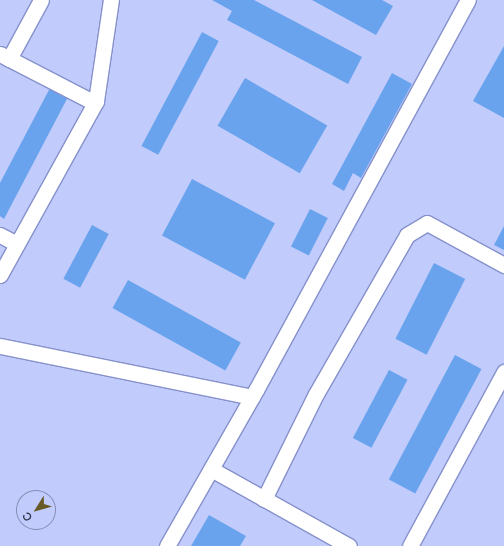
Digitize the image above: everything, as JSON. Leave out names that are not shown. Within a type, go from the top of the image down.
[{"type":"street","points":[[41,0],[5,56],[95,103]]},
{"type":"street","points":[[0,275],[95,103],[111,0]]},
{"type":"street","points":[[167,546],[252,397],[468,0]]},
{"type":"street","points":[[264,499],[316,394],[407,236],[427,223],[504,265]]},
{"type":"street","points":[[0,235],[17,244]]},
{"type":"street","points":[[0,346],[252,397]]},
{"type":"street","points":[[410,546],[504,372]]},
{"type":"street","points":[[211,469],[349,546]]},
{"type":"building","points":[[212,0],[254,0],[362,57],[348,84],[227,20],[232,11]]},
{"type":"building","points":[[312,0],[382,0],[393,6],[376,35]]},
{"type":"building","points":[[202,32],[219,41],[158,155],[141,146]]},
{"type":"building","points":[[504,46],[504,118],[473,101]]},
{"type":"building","points":[[392,73],[412,84],[361,178],[353,173],[344,191],[332,184]]},
{"type":"building","points":[[245,78],[327,125],[300,173],[218,126]]},
{"type":"building","points":[[50,88],[68,97],[4,219],[0,216],[0,183]]},
{"type":"building","points":[[192,179],[275,223],[245,280],[162,236]]},
{"type":"building","points":[[310,209],[328,218],[309,256],[291,246]]},
{"type":"building","points":[[92,225],[109,234],[80,288],[63,279]]},
{"type":"building","points":[[504,226],[504,250],[494,245]]},
{"type":"building","points":[[434,263],[465,279],[427,355],[395,339]]},
{"type":"building","points":[[128,280],[241,343],[225,371],[112,308]]},
{"type":"building","points":[[455,355],[481,369],[415,494],[389,479]]},
{"type":"building","points":[[389,370],[408,380],[371,448],[353,438]]},
{"type":"building","points":[[209,515],[246,536],[240,546],[191,546]]}]
